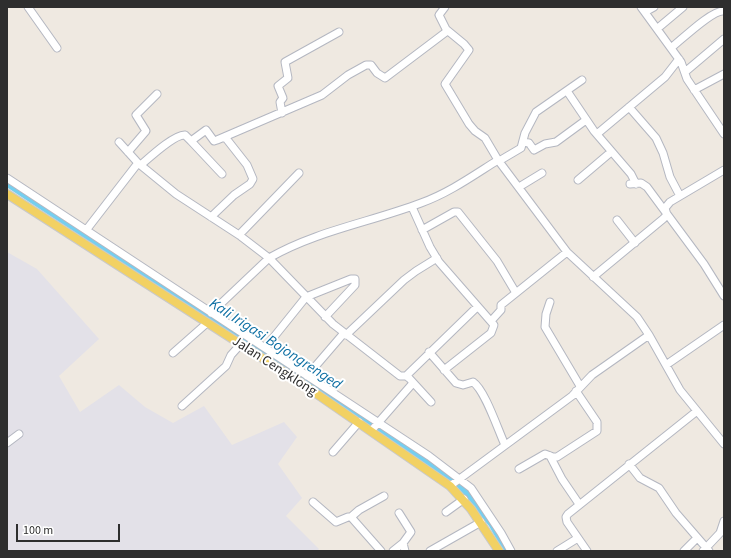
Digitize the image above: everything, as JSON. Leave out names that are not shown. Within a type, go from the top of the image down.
[{"type":"main road","name":"Jalan Cengklong","points":[[7,194],[115,262],[207,324],[238,338],[302,377],[344,406],[359,422],[375,426],[454,482],[464,499],[481,522],[498,551]]},
{"type":"street","points":[[28,7],[57,48]]},
{"type":"street","points":[[445,7],[439,15],[447,30],[469,50],[445,84],[469,124],[474,130],[485,138],[499,160],[567,252],[637,317],[649,335],[680,390],[724,444]]},
{"type":"street","points":[[654,7],[643,10],[658,28],[679,59],[687,79],[724,134]]},
{"type":"street","points":[[658,28],[683,7]]},
{"type":"street","points":[[671,48],[717,12],[724,11]]},
{"type":"street","points":[[191,141],[205,130],[208,131],[214,140],[225,137],[322,96],[348,75],[366,65],[371,65],[376,73],[385,78],[447,30]]},
{"type":"street","points":[[282,113],[280,102],[283,98],[278,86],[288,78],[285,62],[339,32]]},
{"type":"street","points":[[685,72],[724,39]]},
{"type":"street","points":[[597,134],[665,77],[679,59]]},
{"type":"street","points":[[694,90],[724,74]]},
{"type":"street","points":[[211,313],[269,258],[309,239],[412,207],[456,186],[518,150],[536,112],[582,80]]},
{"type":"street","points":[[567,91],[586,120],[630,174],[633,184],[643,184],[647,187],[722,287],[724,296]]},
{"type":"street","points":[[128,152],[146,131],[136,115],[157,94]]},
{"type":"street","points":[[629,107],[656,138],[663,153],[670,177],[680,196]]},
{"type":"street","points":[[717,122],[724,118]]},
{"type":"street","points":[[523,142],[529,143],[534,150],[545,144],[554,143],[586,120]]},
{"type":"street","points":[[87,229],[140,164],[181,135],[185,135],[222,174]]},
{"type":"street","points":[[211,217],[234,195],[250,184],[254,179],[247,165],[225,137]]},
{"type":"street","points":[[119,142],[140,164],[176,194],[239,235],[269,258],[306,297],[345,334],[400,376],[406,376],[431,402]]},
{"type":"street","points":[[578,180],[611,152]]},
{"type":"street","points":[[593,277],[667,215],[667,205],[724,170]]},
{"type":"street","points":[[239,235],[299,173]]},
{"type":"street","points":[[519,187],[542,173]]},
{"type":"street","points":[[7,178],[87,229],[211,313],[238,338],[265,348],[302,377],[345,334],[408,277],[437,258]]},
{"type":"street","points":[[412,207],[437,258],[495,327],[492,333],[444,370]]},
{"type":"street","points":[[422,230],[454,212],[458,212],[497,261],[516,293]]},
{"type":"street","points":[[617,220],[635,243]]},
{"type":"street","points":[[491,321],[501,310],[501,305],[567,252]]},
{"type":"street","points":[[115,262],[121,253]]},
{"type":"street","points":[[265,348],[306,297],[350,279],[355,279],[355,285],[325,316]]},
{"type":"street","points":[[519,469],[545,454],[557,457],[593,435],[598,429],[597,422],[545,327],[546,314],[550,302]]},
{"type":"street","points":[[406,376],[429,352],[478,307]]},
{"type":"street","points":[[173,353],[207,324]]},
{"type":"street","points":[[666,365],[724,325]]},
{"type":"street","points":[[454,482],[578,389],[592,375],[649,335]]},
{"type":"street","points":[[182,406],[226,366],[238,338]]},
{"type":"street","points":[[429,352],[444,370],[460,385],[473,382],[476,384],[484,397],[505,444]]},
{"type":"street","points":[[375,426],[413,382]]},
{"type":"street","points":[[344,406],[375,426],[429,456],[454,482],[471,488],[501,533],[511,551]]},
{"type":"street","points":[[587,551],[566,518],[568,514],[696,411]]},
{"type":"street","points":[[333,452],[359,422]]},
{"type":"street","points":[[7,443],[19,434]]},
{"type":"street","points":[[550,456],[562,479],[579,504]]},
{"type":"street","points":[[629,464],[640,478],[659,488],[676,513],[706,550],[720,533],[724,521]]},
{"type":"street","points":[[313,502],[336,522],[351,517],[359,510],[384,496]]},
{"type":"street","points":[[446,512],[464,499]]},
{"type":"street","points":[[393,551],[403,543],[411,532],[399,513]]},
{"type":"street","points":[[351,517],[381,551]]},
{"type":"street","points":[[430,551],[481,522]]},
{"type":"street","points":[[557,551],[578,538]]},
{"type":"street","points":[[684,551],[697,538]]},
{"type":"street","points":[[403,543],[405,551]]},
{"type":"shaded area","points":[[7,252],[37,269],[99,339],[59,376],[80,412],[119,385],[145,407],[173,423],[204,406],[232,445],[284,422],[297,437],[278,464],[302,498],[286,516],[319,549],[317,551],[7,551]]},
{"type":"waterway","name":"Kali Irigasi Bojongrenged","points":[[7,183],[455,480],[492,524],[507,551]]}]
